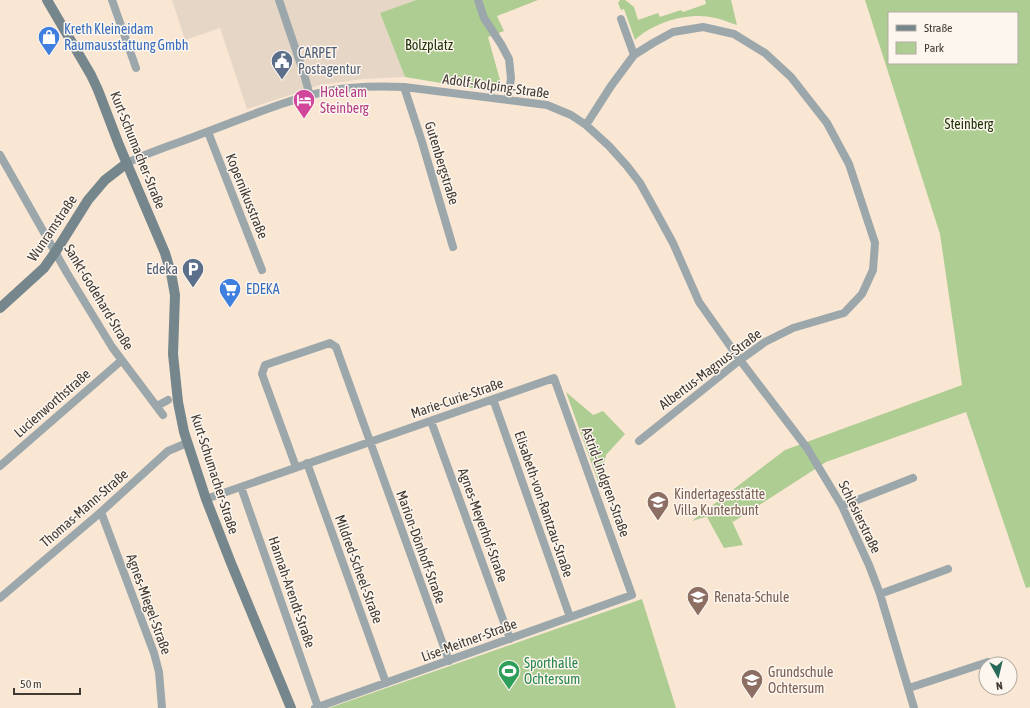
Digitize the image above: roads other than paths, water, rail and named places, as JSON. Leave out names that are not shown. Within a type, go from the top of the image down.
[{"type":"main road","name":"Kurt-Schumacher-Straße","points":[[47,0],[91,75],[98,90],[165,253],[171,273],[175,296],[173,354],[178,402],[187,443],[206,499],[231,563],[291,708]]},
{"type":"main road","name":"Wunramstraße","points":[[0,308],[44,268],[56,252],[88,200],[105,180],[127,163]]},
{"type":"street","points":[[112,0],[136,68]]},
{"type":"street","points":[[279,0],[310,96]]},
{"type":"street","points":[[478,0],[484,18],[509,59],[510,78],[508,100]]},
{"type":"street","points":[[621,19],[634,55]]},
{"type":"street","name":"Albertus-Magnus-Straße","points":[[586,125],[611,86],[634,55],[653,42],[673,32],[703,27],[734,34],[765,53],[791,77],[827,123],[849,164],[874,243],[874,270],[862,294],[844,313],[793,328],[765,342],[740,360],[639,441]]},
{"type":"street","name":"Adolf-Kolping-Straße","points":[[127,163],[149,153],[275,107],[329,91],[383,86],[404,87],[546,105],[571,115],[586,125],[609,146],[627,166],[640,184],[673,243],[699,302],[740,360]]},
{"type":"street","name":"Gutenbergstraße","points":[[404,87],[453,247]]},
{"type":"street","name":"Kopernikusstraße","points":[[208,132],[262,270]]},
{"type":"street","name":"Sankt-Godehard-Straße","points":[[0,155],[100,327],[122,360],[163,415]]},
{"type":"street","points":[[296,467],[262,374],[265,365],[330,343],[336,347],[369,442]]},
{"type":"street","name":"Lucienworthstraße","points":[[0,466],[122,360]]},
{"type":"street","name":"Schlesierstraße","points":[[740,360],[807,448],[842,506],[869,565],[880,594],[914,708]]},
{"type":"street","name":"Marie-Curie-Straße","points":[[206,499],[554,378]]},
{"type":"street","name":"Astrid-Lindgren-Straße","points":[[554,378],[632,595]]},
{"type":"street","name":"Elisabeth-von-Rantzau-Straße","points":[[493,399],[570,617]]},
{"type":"street","points":[[157,406],[168,400]]},
{"type":"street","name":"Agnes-Meyerhof-Straße","points":[[431,421],[510,639]]},
{"type":"street","name":"Marion-Dönhoff-Straße","points":[[369,442],[449,661]]},
{"type":"street","name":"Thomas-Mann-Straße","points":[[0,598],[102,512],[168,450],[187,443]]},
{"type":"street","name":"Mildred-Scheel-Straße","points":[[308,463],[386,683]]},
{"type":"street","points":[[842,506],[913,478]]},
{"type":"street","name":"Hannah-Arendt-Straße","points":[[240,487],[316,707]]},
{"type":"street","name":"Agnes-Miegel-Straße","points":[[102,512],[154,653],[159,672],[162,708]]},
{"type":"street","points":[[880,594],[948,569]]},
{"type":"street","name":"Lise-Meitner-Straße","points":[[316,707],[632,595]]},
{"type":"street","points":[[909,688],[978,665]]},
{"type":"place","name":"Kreth Kleineidam Raumausstattung Gmbh","points":[[49,56]]},
{"type":"place","name":"CARPET Postagentur","points":[[282,80]]},
{"type":"place","name":"Hotel am Steinberg","points":[[304,120]]},
{"type":"place","name":"Edeka","points":[[193,288]]},
{"type":"place","name":"EDEKA","points":[[230,308]]},
{"type":"place","name":"Kindertagesstätte Villa Kunterbunt","points":[[658,522]]},
{"type":"place","name":"Renata-Schule","points":[[698,616]]},
{"type":"place","name":"Sporthalle Ochtersum","points":[[509,690]]},
{"type":"place","name":"Grundschule Ochtersum","points":[[752,700]]},
{"type":"park label","name":"Bolzplatz","points":[[429,45]]},
{"type":"park label","name":"Steinberg","points":[[969,124]]}]
